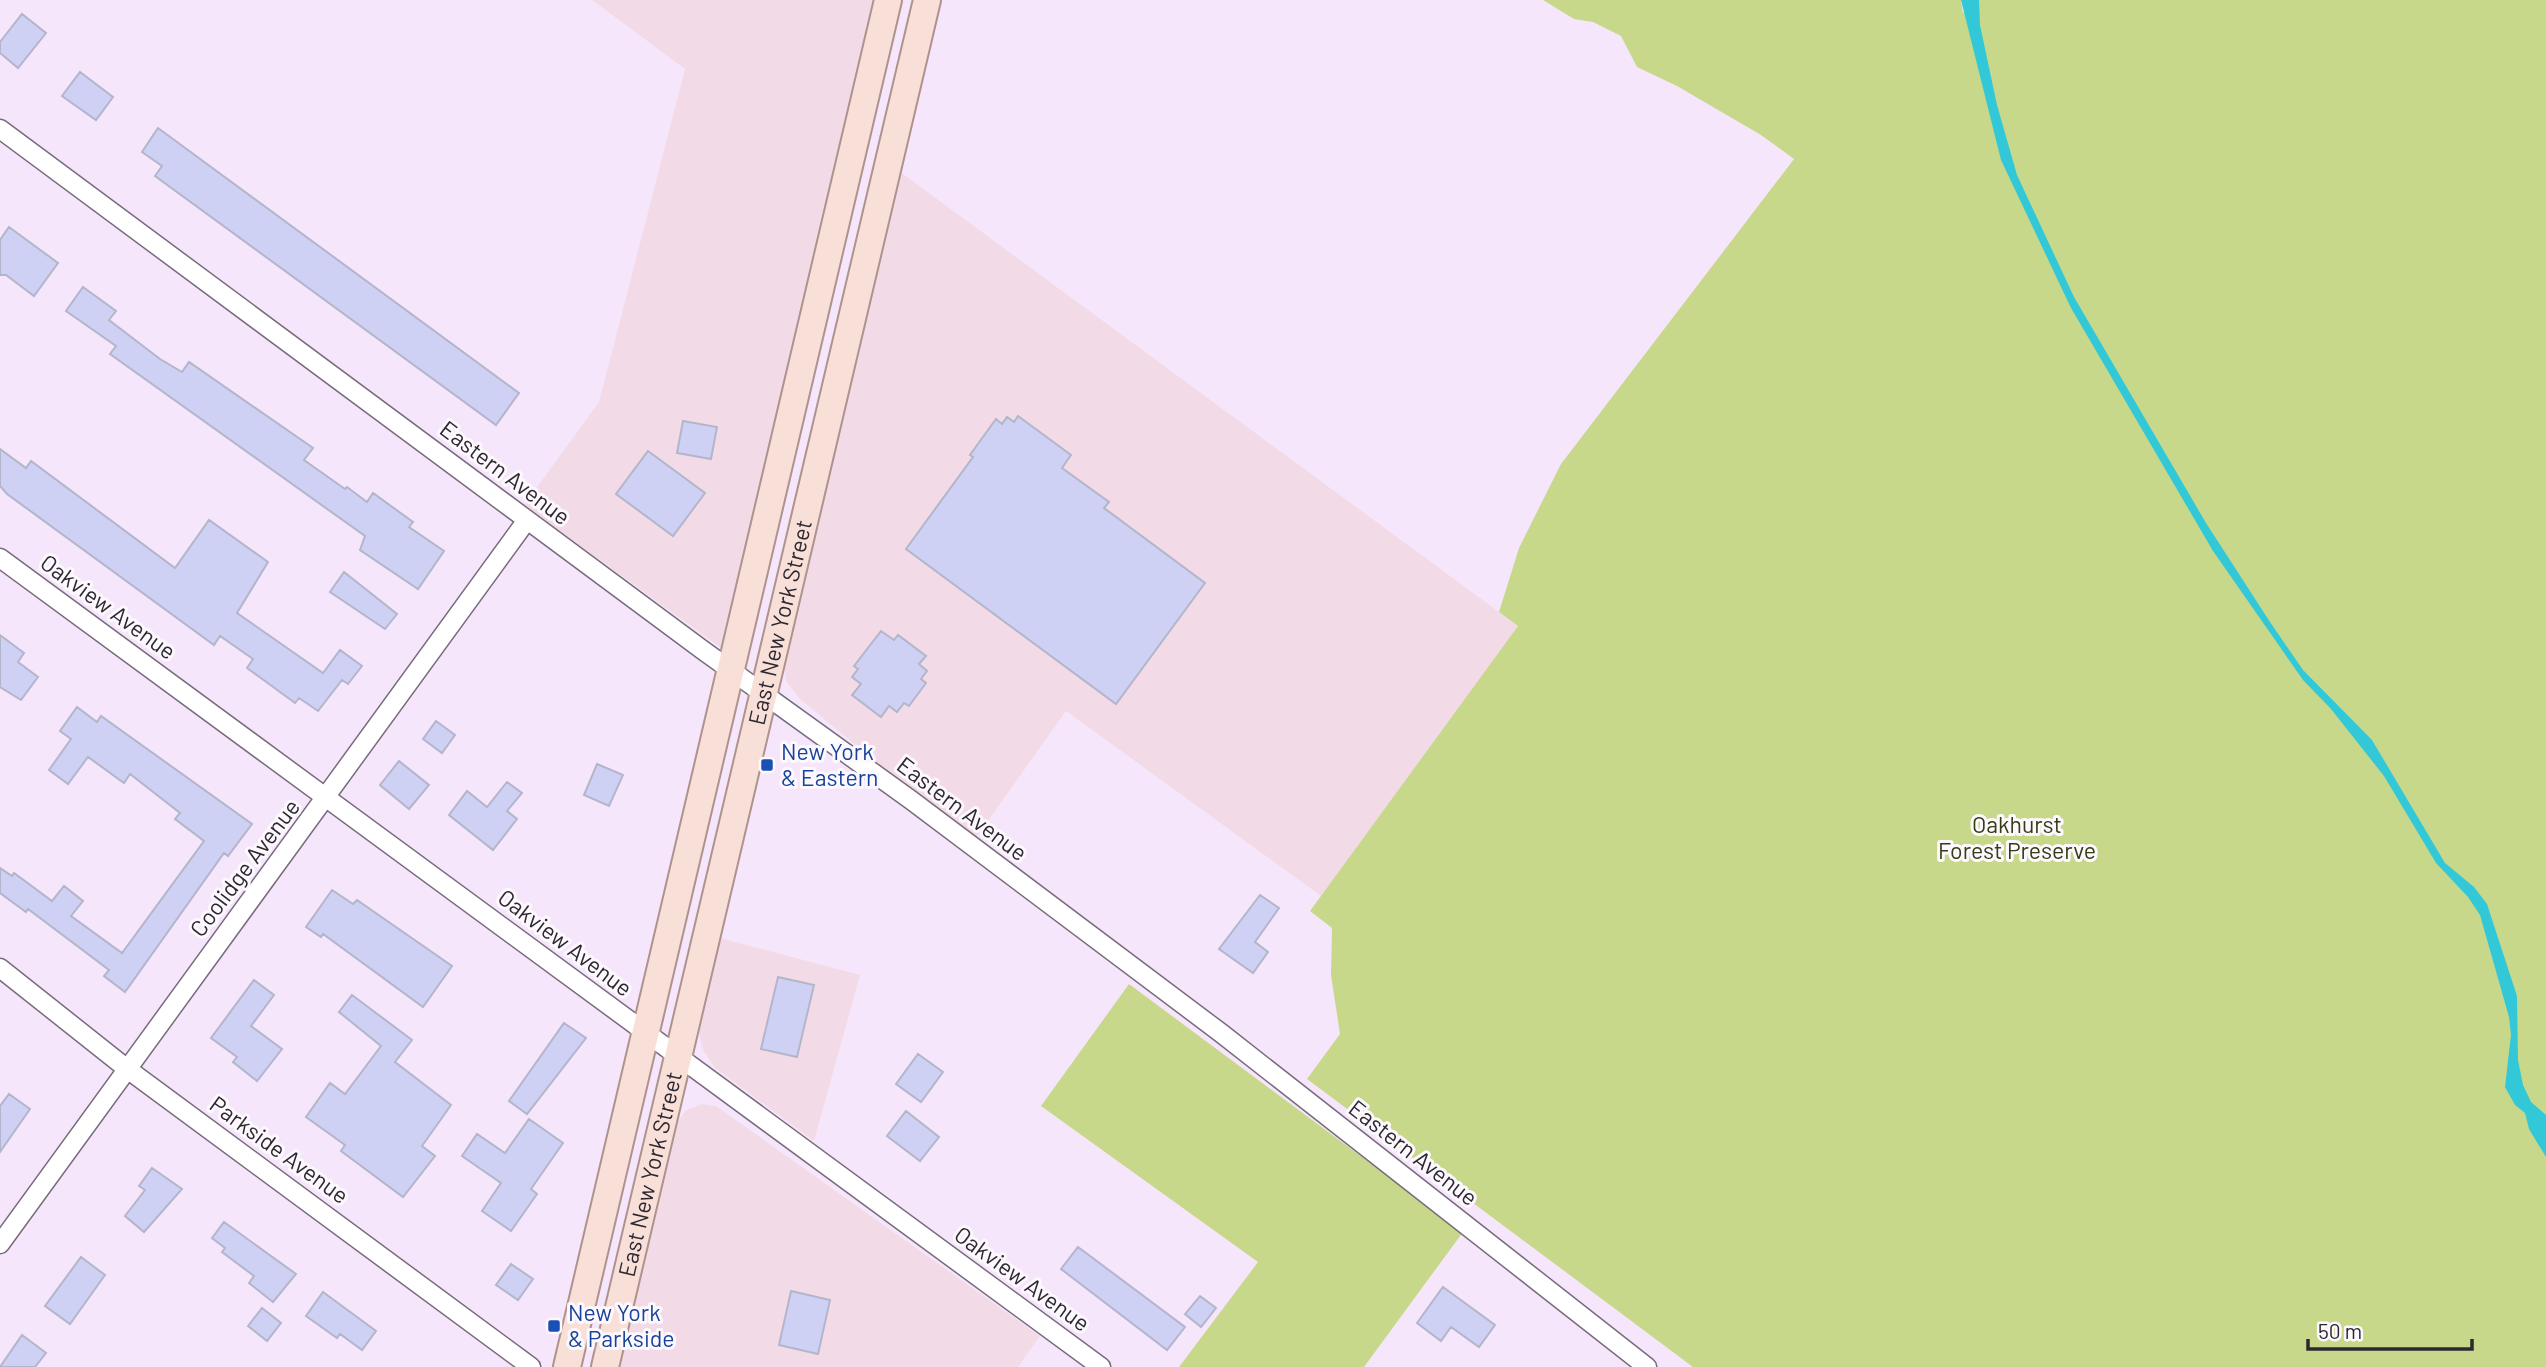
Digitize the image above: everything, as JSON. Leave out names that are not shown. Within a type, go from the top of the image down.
[{"type":"main road","name":"East New York Street","points":[[567,1367],[888,0]]},
{"type":"main road","name":"East New York Street","points":[[605,1367],[680,1059],[926,0]]},
{"type":"street","name":"Eastern Avenue","points":[[0,130],[731,671],[911,800],[1221,1033],[1647,1367]]},
{"type":"street","name":"Coolidge Avenue","points":[[0,1244],[527,520]]},
{"type":"street","name":"Oakview Avenue","points":[[0,558],[1101,1367]]},
{"type":"street","name":"Parkside Avenue","points":[[0,968],[126,1068],[531,1367]]},
{"type":"shaded area","points":[[592,0],[875,0],[724,650],[524,505],[599,402],[685,69]]},
{"type":"shaded area","points":[[899,171],[1518,626],[1321,896],[1066,711],[973,842],[800,699],[786,681],[784,663]]},
{"type":"shaded area","points":[[720,938],[860,975],[814,1141],[715,1068],[703,1050],[699,1033]]},
{"type":"shaded area","points":[[702,1104],[716,1106],[1040,1336],[1018,1367],[618,1367],[676,1125],[686,1110]]},
{"type":"green space","name":"Oakhurst Forest Preserve","points":[[1543,0],[1961,0],[1963,13],[1973,0],[2546,0],[2546,1367],[1693,1367],[1307,1079],[1340,1034],[1331,975],[1332,928],[1310,911],[1518,626],[1499,612],[1519,548],[1561,464],[1794,159],[1761,135],[1677,86],[1637,67],[1621,36],[1593,22],[1574,19]]},
{"type":"green space","points":[[1129,984],[1463,1232],[1364,1367],[1179,1367],[1258,1262],[1041,1106]]},
{"type":"water","points":[[1961,0],[1979,0],[1980,25],[1997,105],[2017,175],[2074,297],[2206,523],[2270,622],[2303,670],[2372,740],[2445,863],[2474,887],[2487,904],[2517,996],[2518,1060],[2523,1085],[2531,1102],[2546,1115],[2546,1157],[2529,1129],[2525,1113],[2515,1105],[2505,1087],[2511,1035],[2509,1017],[2480,915],[2468,897],[2436,863],[2384,776],[2331,709],[2303,680],[2213,551],[2071,308],[2001,160]]},
{"type":"building","points":[[22,14],[46,33],[18,68],[0,53],[0,42]]},
{"type":"building","points":[[80,72],[113,97],[96,120],[62,96]]},
{"type":"building","points":[[158,128],[519,393],[496,425],[155,176],[162,166],[142,152]]},
{"type":"building","points":[[9,227],[58,263],[34,296],[6,275],[0,275],[0,240]]},
{"type":"building","points":[[83,287],[116,311],[109,320],[160,359],[182,372],[189,362],[313,448],[304,460],[367,502],[373,493],[413,522],[409,527],[444,551],[418,589],[360,550],[365,536],[110,354],[116,346],[66,311]]},
{"type":"building","points":[[1018,416],[1071,455],[1062,468],[1109,502],[1104,508],[1205,583],[1116,704],[906,549],[973,457],[970,455],[996,419],[1002,424],[1007,417],[1014,422]]},
{"type":"building","points":[[683,421],[717,427],[711,459],[677,453]]},
{"type":"building","points":[[0,449],[26,468],[31,461],[175,568],[209,520],[268,562],[237,613],[323,673],[340,650],[362,666],[348,684],[342,680],[318,711],[299,698],[295,703],[247,668],[253,659],[220,636],[214,645],[7,494],[0,486]]},
{"type":"building","points":[[648,451],[705,493],[673,536],[616,494]]},
{"type":"building","points":[[344,572],[397,614],[385,629],[330,592]]},
{"type":"building","points":[[881,631],[894,640],[898,635],[926,656],[919,664],[927,671],[921,679],[926,683],[909,706],[904,703],[897,712],[889,706],[881,717],[852,695],[861,684],[852,677],[858,669],[854,666]]},
{"type":"building","points":[[0,635],[24,653],[18,662],[38,677],[21,700],[0,687]]},
{"type":"building","points":[[77,707],[97,722],[101,716],[252,824],[228,856],[224,853],[125,992],[104,976],[109,970],[28,909],[26,912],[0,893],[0,868],[12,876],[14,873],[52,901],[64,886],[83,901],[71,916],[122,953],[204,841],[175,819],[180,813],[130,774],[124,783],[88,757],[68,784],[49,770],[71,739],[60,731]]},
{"type":"building","points":[[436,721],[455,735],[442,753],[423,739]]},
{"type":"building","points":[[399,761],[429,785],[409,809],[380,785]]},
{"type":"building","points":[[597,764],[623,775],[609,806],[584,795]]},
{"type":"building","points":[[507,782],[522,793],[507,811],[517,819],[493,850],[449,815],[467,791],[487,807]]},
{"type":"building","points":[[332,890],[353,904],[357,900],[452,966],[423,1007],[323,934],[321,937],[306,927]]},
{"type":"building","points":[[1260,895],[1279,908],[1255,942],[1268,952],[1253,973],[1219,949]]},
{"type":"building","points":[[778,977],[814,985],[797,1057],[761,1049]]},
{"type":"building","points":[[254,980],[274,995],[251,1026],[282,1049],[257,1081],[233,1062],[237,1057],[211,1038]]},
{"type":"building","points":[[352,995],[412,1040],[395,1062],[451,1105],[422,1146],[435,1156],[403,1197],[341,1151],[345,1145],[306,1117],[330,1083],[345,1094],[381,1046],[339,1012]]},
{"type":"building","points":[[564,1023],[586,1038],[527,1114],[509,1101]]},
{"type":"building","points":[[918,1054],[943,1072],[921,1102],[896,1084]]},
{"type":"building","points":[[9,1094],[30,1109],[0,1152],[0,1106]]},
{"type":"building","points":[[906,1111],[939,1137],[920,1161],[887,1136]]},
{"type":"building","points":[[529,1119],[563,1143],[531,1189],[537,1194],[511,1231],[482,1211],[501,1183],[462,1156],[477,1134],[505,1153]]},
{"type":"building","points":[[152,1168],[182,1189],[144,1232],[125,1216],[145,1190],[139,1186]]},
{"type":"building","points":[[224,1222],[296,1274],[273,1302],[249,1283],[254,1276],[222,1252],[225,1248],[212,1238]]},
{"type":"building","points":[[1078,1247],[1185,1327],[1167,1350],[1061,1269]]},
{"type":"building","points":[[81,1257],[105,1275],[70,1324],[45,1306]]},
{"type":"building","points":[[511,1264],[533,1279],[518,1300],[496,1285]]},
{"type":"building","points":[[1443,1287],[1495,1325],[1479,1347],[1451,1327],[1441,1341],[1417,1323]]},
{"type":"building","points":[[791,1291],[830,1300],[818,1354],[779,1345]]},
{"type":"building","points":[[323,1292],[376,1331],[362,1350],[340,1334],[337,1338],[306,1316]]},
{"type":"building","points":[[1200,1296],[1216,1308],[1201,1327],[1185,1314]]},
{"type":"building","points":[[262,1308],[281,1323],[267,1341],[248,1326]]},
{"type":"building","points":[[22,1335],[46,1353],[35,1367],[0,1367]]},
{"type":"place","name":"New York & Eastern","points":[[767,765]]},
{"type":"place","name":"New York & Parkside","points":[[554,1326]]}]
